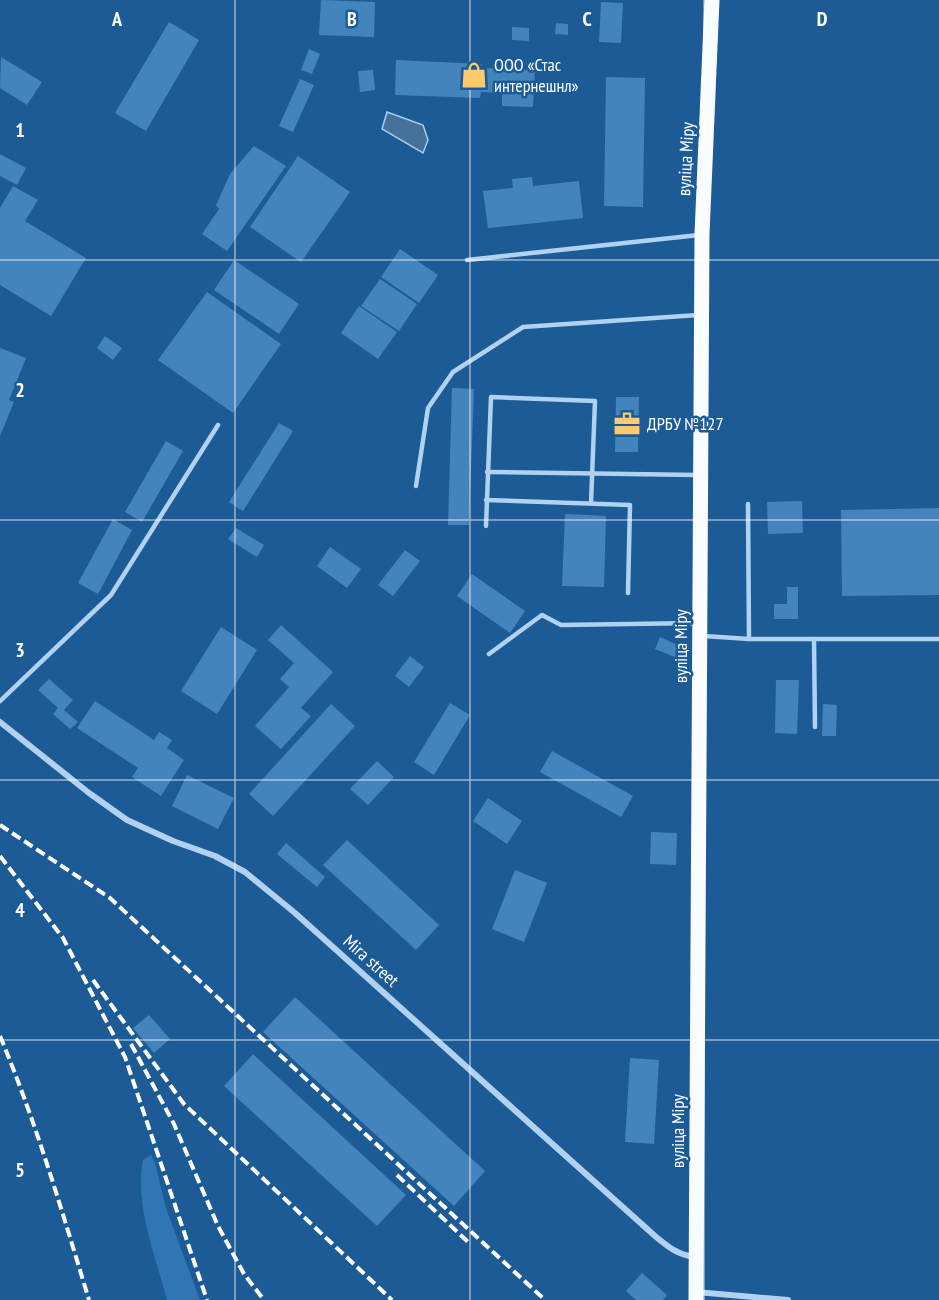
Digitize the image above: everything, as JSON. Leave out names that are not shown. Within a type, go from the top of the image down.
[{"type":"main road","name":"вуліца Міру","points":[[696,1296],[699,475],[702,234],[712,0]]},
{"type":"street","name":"Mira street","points":[[0,722],[89,793],[127,820],[173,841],[215,856],[245,872],[296,913],[670,1249],[684,1256],[696,1257]]},
{"type":"street","name":"вуліца Міру","points":[[696,1296],[788,1300]]},
{"type":"lane","points":[[467,260],[702,234]]},
{"type":"lane","points":[[416,486],[428,408],[453,372],[523,327],[701,315]]},
{"type":"lane","points":[[486,526],[491,397],[595,401],[591,503]]},
{"type":"lane","points":[[0,701],[111,595],[218,425]]},
{"type":"lane","points":[[487,472],[699,475]]},
{"type":"lane","points":[[486,501],[630,505],[628,593]]},
{"type":"lane","points":[[748,504],[749,639]]},
{"type":"lane","points":[[489,654],[542,615],[561,625],[700,630],[749,639],[939,639]]},
{"type":"lane","points":[[814,639],[815,727]]},
{"type":"shaded area","points":[[387,112],[423,125],[428,140],[423,153],[382,129]]},
{"type":"shaded area","points":[[151,1155],[166,1208],[200,1300],[167,1300],[148,1231],[141,1195],[143,1160]]},
{"type":"building","points":[[321,0],[375,2],[374,37],[319,35]]},
{"type":"building","points":[[601,2],[623,3],[621,43],[599,42]]},
{"type":"building","points":[[169,22],[199,40],[146,131],[115,113]]},
{"type":"building","points":[[556,23],[568,24],[568,35],[555,34]]},
{"type":"building","points":[[512,27],[529,28],[529,41],[512,40]]},
{"type":"building","points":[[309,49],[320,54],[312,74],[301,70]]},
{"type":"building","points":[[1,57],[42,82],[27,105],[0,88]]},
{"type":"building","points":[[396,60],[482,64],[481,68],[535,70],[533,107],[502,106],[502,93],[481,92],[480,98],[395,95]]},
{"type":"building","points":[[373,70],[375,90],[360,92],[358,71]]},
{"type":"building","points":[[606,77],[645,78],[643,207],[604,206]]},
{"type":"building","points":[[300,79],[314,85],[293,132],[279,126]]},
{"type":"building","points":[[254,146],[286,166],[227,251],[202,234],[219,209],[216,205],[230,174]]},
{"type":"building","points":[[0,154],[26,168],[17,185],[0,176]]},
{"type":"building","points":[[298,156],[350,192],[301,262],[250,227]]},
{"type":"building","points":[[532,177],[533,186],[579,181],[583,218],[488,228],[483,191],[513,188],[512,179]]},
{"type":"building","points":[[13,186],[38,200],[25,221],[86,258],[51,316],[0,285],[0,208]]},
{"type":"building","points":[[400,249],[438,275],[419,303],[381,277]]},
{"type":"building","points":[[234,260],[299,304],[279,334],[214,290]]},
{"type":"building","points":[[380,279],[417,304],[399,331],[361,306]]},
{"type":"building","points":[[207,292],[281,344],[233,413],[158,360]]},
{"type":"building","points":[[359,306],[397,332],[378,359],[341,333]]},
{"type":"building","points":[[105,336],[122,348],[113,360],[97,348]]},
{"type":"building","points":[[0,348],[26,358],[9,400],[14,402],[0,436]]},
{"type":"building","points":[[452,388],[474,389],[469,525],[448,525]]},
{"type":"building","name":"ДРБУ №127","points":[[616,397],[639,397],[638,452],[615,452]]},
{"type":"building","points":[[279,423],[293,431],[243,511],[229,502]]},
{"type":"building","points":[[166,441],[183,451],[142,522],[125,512]]},
{"type":"building","points":[[802,501],[803,533],[768,534],[767,502]]},
{"type":"building","points":[[939,508],[939,595],[842,596],[841,510]]},
{"type":"building","points":[[565,514],[606,516],[604,587],[562,586]]},
{"type":"building","points":[[113,519],[132,530],[98,594],[78,583]]},
{"type":"building","points":[[236,528],[264,545],[257,557],[228,539]]},
{"type":"building","points":[[330,547],[361,569],[347,588],[317,566]]},
{"type":"building","points":[[405,550],[420,561],[393,596],[378,585]]},
{"type":"building","points":[[472,574],[525,611],[510,633],[457,596]]},
{"type":"building","points":[[787,587],[798,587],[798,619],[774,619],[774,604],[787,604]]},
{"type":"building","points":[[281,625],[333,672],[301,708],[311,716],[281,749],[255,726],[289,687],[280,679],[294,663],[268,640]]},
{"type":"building","points":[[221,627],[257,650],[217,714],[181,691]]},
{"type":"building","points":[[660,637],[682,647],[677,658],[655,649]]},
{"type":"building","points":[[410,656],[424,667],[409,687],[395,676]]},
{"type":"building","points":[[49,679],[73,700],[64,710],[78,722],[70,729],[53,714],[58,708],[38,690]]},
{"type":"building","points":[[776,680],[799,680],[797,734],[775,733]]},
{"type":"building","points":[[95,701],[154,740],[159,732],[172,740],[167,748],[184,760],[161,796],[132,777],[138,768],[77,728]]},
{"type":"building","points":[[450,703],[470,715],[434,775],[414,762]]},
{"type":"building","points":[[331,704],[355,726],[273,816],[249,794]]},
{"type":"building","points":[[823,704],[837,705],[836,736],[822,736]]},
{"type":"building","points":[[552,751],[633,796],[621,817],[540,772]]},
{"type":"building","points":[[377,761],[394,777],[368,805],[350,789]]},
{"type":"building","points":[[187,775],[234,798],[218,829],[172,806]]},
{"type":"building","points":[[488,798],[522,821],[507,844],[473,821]]},
{"type":"building","points":[[651,832],[677,833],[676,865],[650,864]]},
{"type":"building","points":[[347,840],[439,925],[416,950],[323,865]]},
{"type":"building","points":[[286,843],[325,877],[317,887],[277,854]]},
{"type":"building","points":[[515,870],[547,883],[524,942],[492,929]]},
{"type":"building","points":[[295,997],[485,1171],[454,1206],[263,1032]]},
{"type":"building","points":[[149,1015],[170,1039],[154,1053],[133,1028]]},
{"type":"building","points":[[253,1054],[406,1195],[377,1226],[224,1086]]},
{"type":"building","points":[[630,1058],[659,1060],[654,1144],[625,1142]]},
{"type":"building","points":[[642,1273],[667,1295],[663,1300],[636,1300],[626,1291]]},
{"type":"railway","points":[[0,825],[110,898],[545,1300]]},
{"type":"railway","points":[[0,856],[63,938],[125,1057],[207,1300]]},
{"type":"railway","points":[[93,980],[184,1104],[392,1300]]},
{"type":"railway","points":[[0,1036],[37,1134],[89,1300]]},
{"type":"railway","points":[[131,1044],[174,1124],[218,1226],[244,1274],[264,1300]]},
{"type":"railway","points":[[397,1175],[468,1242]]},
{"type":"place","name":"ООО «Стас интернешнл»","points":[[474,75]]},
{"type":"place","name":"ДРБУ №127","points":[[627,424]]}]
